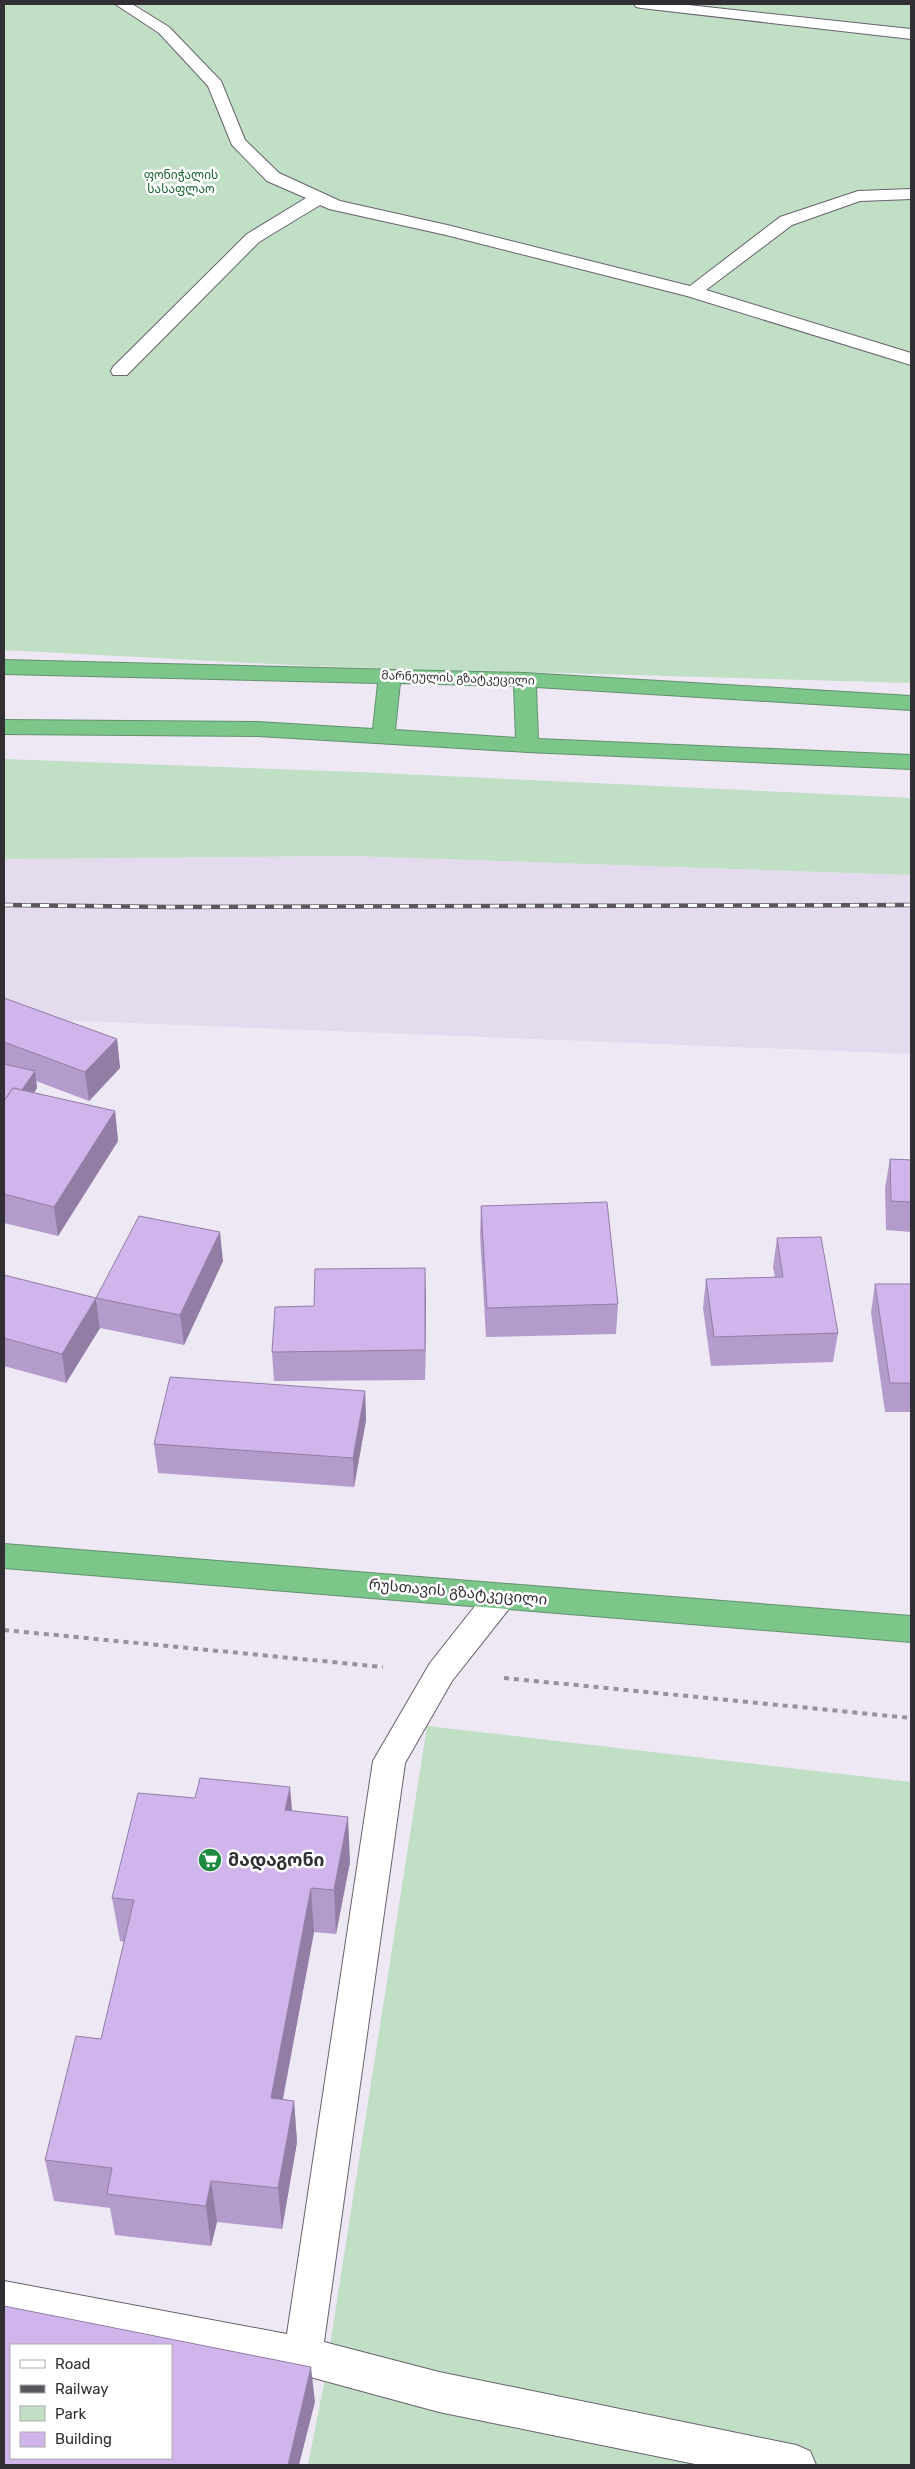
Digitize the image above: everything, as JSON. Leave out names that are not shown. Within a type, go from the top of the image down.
[{"type":"highway","name":"მარნეულის გზატკეცილი","points":[[4,667],[390,675],[525,680],[911,703]]},
{"type":"highway","points":[[383,737],[390,675]]},
{"type":"highway","points":[[525,680],[527,745]]},
{"type":"highway","points":[[4,727],[258,730],[527,745],[911,762]]},
{"type":"highway","name":"რუსთავის გზატკეცილი","points":[[4,1556],[911,1630]]},
{"type":"street","points":[[122,4],[164,30],[215,84],[238,142],[273,176],[319,198],[335,205],[447,230],[693,292],[911,359]]},
{"type":"street","points":[[641,4],[911,34]]},
{"type":"street","points":[[693,292],[786,221],[858,196],[911,194]]},
{"type":"street","points":[[120,371],[253,238],[319,198]]},
{"type":"street","points":[[302,2356],[390,1761],[441,1672],[500,1596]]},
{"type":"street","points":[[4,2300],[302,2356],[439,2392],[769,2463]]},
{"type":"shaded area","points":[[353,856],[911,875],[911,1054],[4,1018],[4,859]]},
{"type":"green space","name":"ფონიჭალის სასაფლაო","points":[[4,4],[911,4],[911,683],[310,666],[4,650]]},
{"type":"green space","points":[[4,759],[359,772],[911,798],[911,875],[353,856],[4,859]]},
{"type":"green space","points":[[427,1726],[911,1782],[911,2465],[308,2465],[324,2383]]},
{"type":"building","points":[[4,998],[117,1039],[85,1072],[4,1042]]},
{"type":"building","points":[[4,1064],[35,1071],[22,1090],[13,1088],[4,1101]]},
{"type":"building","points":[[13,1088],[115,1111],[54,1207],[4,1194],[4,1101]]},
{"type":"building","points":[[890,1159],[911,1160],[911,1202],[891,1201]]},
{"type":"building","points":[[607,1202],[618,1304],[487,1308],[481,1206]]},
{"type":"building","points":[[139,1216],[220,1232],[180,1315],[96,1298]]},
{"type":"building","points":[[821,1237],[838,1333],[714,1337],[706,1279],[783,1277],[777,1238]]},
{"type":"building","points":[[425,1268],[425,1350],[272,1352],[275,1307],[314,1306],[315,1269]]},
{"type":"building","points":[[4,1275],[96,1298],[62,1354],[4,1338]]},
{"type":"building","points":[[875,1284],[911,1284],[911,1383],[890,1383]]},
{"type":"building","points":[[170,1377],[365,1391],[353,1458],[154,1444]]},
{"type":"building","points":[[200,1778],[290,1787],[285,1810],[348,1817],[334,1890],[311,1888],[271,2098],[294,2101],[278,2188],[211,2181],[206,2206],[107,2194],[112,2168],[45,2160],[76,2036],[101,2039],[134,1900],[112,1898],[138,1793],[195,1798]]},
{"type":"building","points":[[4,2306],[311,2367],[288,2465],[4,2465]]},
{"type":"railway","points":[[4,905],[167,907],[911,905]]},
{"type":"place","name":"მადაგონი","points":[[210,1860]]}]
